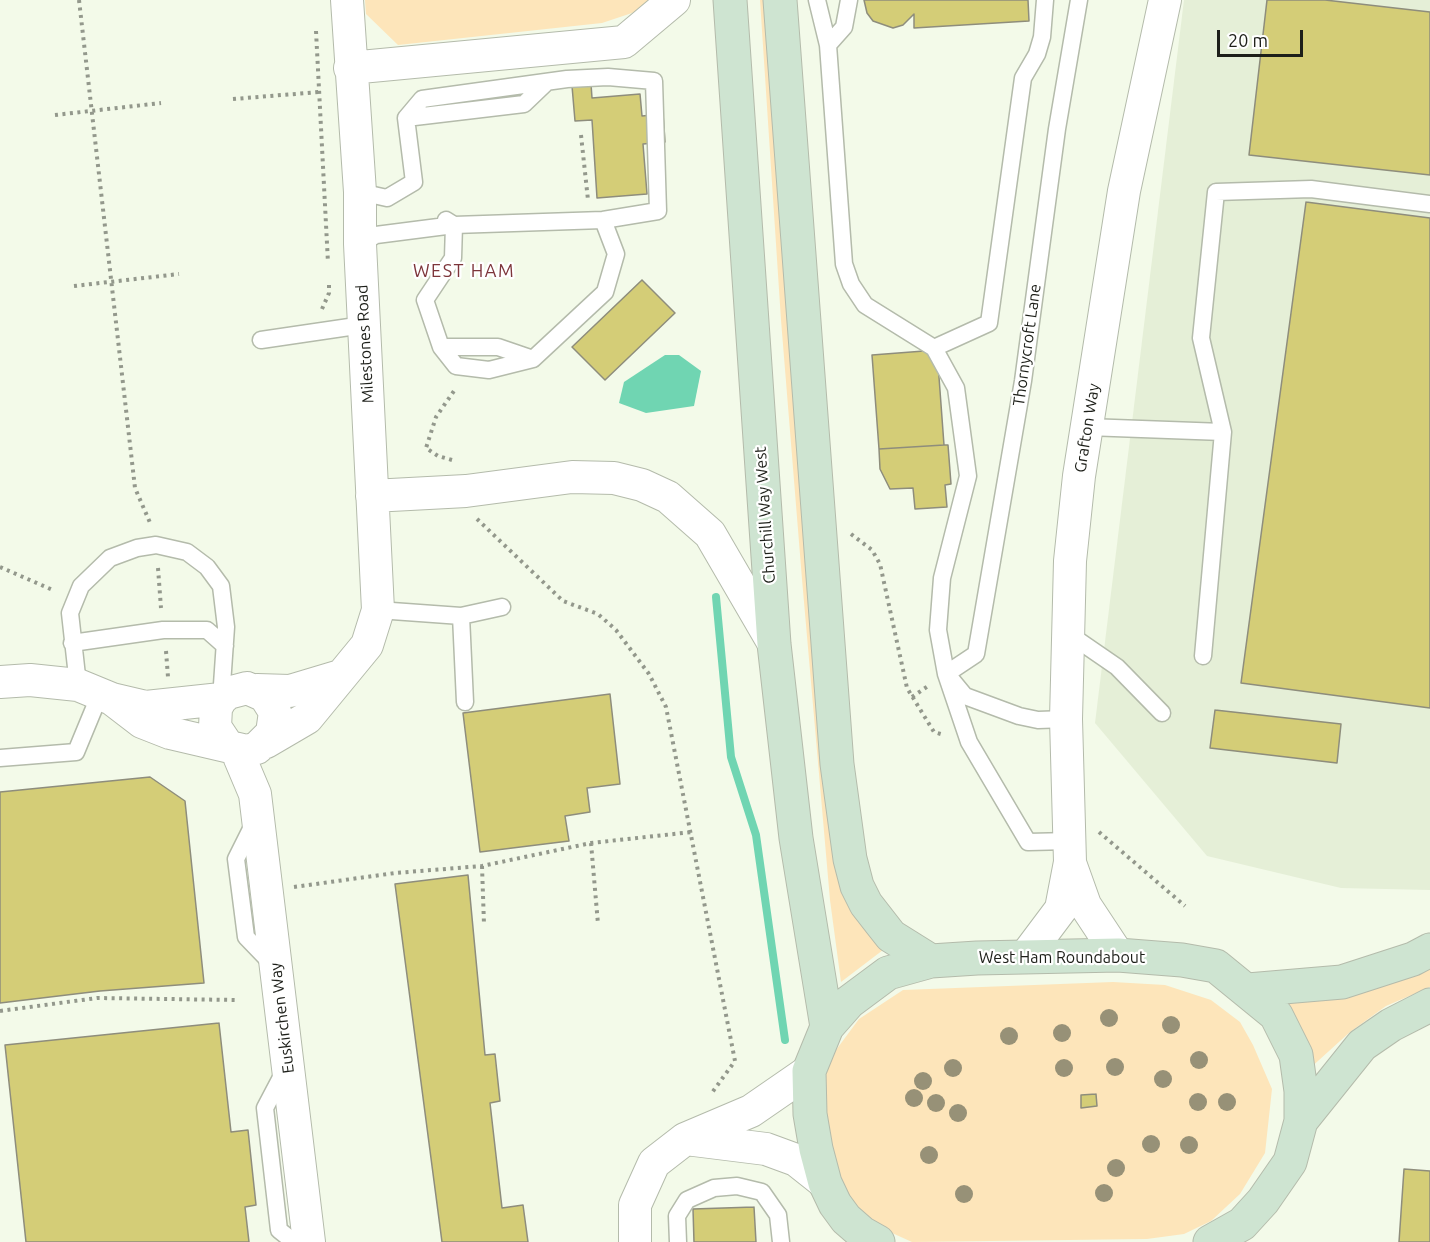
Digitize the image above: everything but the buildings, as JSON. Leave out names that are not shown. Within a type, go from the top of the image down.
[{"type":"main road","name":"Churchill Way West","points":[[730,0],[774,644],[796,838],[827,1027]]},
{"type":"main road","points":[[780,0],[837,764],[850,859],[857,886],[866,904],[891,936],[931,961]]},
{"type":"main road","points":[[1248,990],[1342,981],[1413,959],[1430,950]]},
{"type":"main road","name":"West Ham Roundabout","points":[[868,1239],[846,1220],[825,1183],[810,1114],[809,1071],[827,1027],[849,1002],[888,973],[931,961],[1118,955],[1182,960],[1216,966],[1276,1015],[1296,1055],[1301,1091],[1301,1121],[1290,1162],[1239,1233],[1210,1242]]},
{"type":"main road","points":[[1301,1121],[1362,1045],[1391,1025],[1430,1005]]},
{"type":"street","name":"Milestones Road","points":[[266,742],[307,718],[367,645],[378,610],[363,325],[360,192],[347,0]]},
{"type":"street","points":[[350,68],[624,42],[674,0]]},
{"type":"street","name":"Grafton Way","points":[[1118,955],[1085,904],[1066,719],[1070,561],[1087,427],[1124,191],[1165,0]]},
{"type":"street","points":[[372,496],[465,491],[572,477],[614,478],[642,485],[668,497],[710,534],[774,644]]},
{"type":"street","points":[[0,682],[30,680],[97,693],[146,707],[221,699],[237,689],[290,691],[340,676]]},
{"type":"street","points":[[97,693],[142,722],[170,733],[231,747],[257,748],[266,742],[272,733],[275,712],[272,703],[257,690]]},
{"type":"street","points":[[221,699],[216,708],[214,727],[231,747]]},
{"type":"street","name":"Euskirchen Way","points":[[266,742],[257,804],[309,1242]]},
{"type":"street","name":"Euskirchen Way","points":[[231,747],[257,804]]},
{"type":"street","name":"Grafton Way","points":[[1025,957],[1060,909],[1078,843]]},
{"type":"street","points":[[635,1242],[635,1204],[654,1163],[685,1139],[751,1111],[809,1071]]},
{"type":"street","points":[[685,1139],[766,1149],[796,1160],[825,1183]]},
{"type":"lane","points":[[817,0],[828,45],[844,264],[852,284],[865,305],[934,348],[956,388],[968,476],[942,578],[938,630],[946,674],[969,742],[1028,842],[1078,843]]},
{"type":"lane","points":[[828,45],[844,27],[849,0]]},
{"type":"lane","points":[[934,348],[989,323],[1023,78],[1037,54],[1042,37],[1045,0]]},
{"type":"lane","name":"Thornycroft Lane","points":[[946,674],[976,654],[1023,381],[1057,129],[1079,0]]},
{"type":"lane","points":[[360,192],[387,198],[414,182],[406,118],[422,99],[547,82],[608,77],[654,81],[658,211],[603,220],[454,225],[360,235]]},
{"type":"lane","points":[[1203,656],[1223,432],[1201,338],[1216,192],[1311,189],[1430,204]]},
{"type":"lane","points":[[454,225],[453,258],[425,300],[441,347],[456,366],[489,370],[533,359],[605,292],[616,254],[603,220]]},
{"type":"lane","points":[[261,340],[363,325]]},
{"type":"lane","points":[[441,347],[498,347],[533,359]]},
{"type":"lane","points":[[1087,427],[1223,432]]},
{"type":"lane","points":[[0,758],[76,752],[97,693],[72,643],[70,613],[74,600],[86,581],[110,558],[136,548],[156,545],[187,552],[207,567],[221,586],[226,627],[221,699]]},
{"type":"lane","points":[[378,610],[461,616],[502,607]]},
{"type":"lane","points":[[461,616],[465,702]]},
{"type":"lane","points":[[72,643],[163,630],[207,630],[225,646]]},
{"type":"lane","points":[[1069,634],[1117,667],[1162,713]]},
{"type":"lane","points":[[946,674],[965,696],[1019,716],[1038,720],[1066,719]]},
{"type":"lane","points":[[257,804],[236,859],[246,937],[276,968]]},
{"type":"lane","points":[[288,1065],[265,1108],[279,1230],[294,1242]]},
{"type":"lane","points":[[678,1242],[677,1216],[687,1200],[714,1188],[737,1186],[762,1192],[778,1215],[781,1242]]},
{"type":"path","points":[[79,0],[135,488]]},
{"type":"path","name":"Milestones Road","points":[[316,23],[329,282],[336,281]]},
{"type":"path","points":[[233,99],[319,92]]},
{"type":"path","points":[[55,115],[161,103]]},
{"type":"path","points":[[581,135],[588,204]]},
{"type":"path","points":[[74,286],[179,274]]},
{"type":"path","points":[[456,461],[438,456],[426,448],[436,417],[458,386]]},
{"type":"path","points":[[471,513],[562,601],[598,614],[616,630],[631,648],[666,707],[735,1060],[709,1096]]},
{"type":"path","points":[[845,530],[862,540],[872,550],[880,564],[907,688],[912,697],[934,732],[969,742]]},
{"type":"path","points":[[0,567],[74,600]]},
{"type":"path","points":[[267,891],[395,873],[482,866],[591,843],[692,831]]},
{"type":"path","points":[[591,843],[598,924]]},
{"type":"path","points":[[1078,843],[1185,906]]},
{"type":"path","points":[[482,866],[484,924]]},
{"type":"path","points":[[0,1011],[97,998],[237,1000]]},
{"type":"shaded area","points":[[365,0],[652,0],[644,9],[602,23],[398,45],[366,14]]},
{"type":"shaded area","points":[[760,0],[769,0],[844,882],[858,922],[883,950],[841,982],[830,900],[802,579],[781,320]]},
{"type":"shaded area","points":[[1184,0],[1430,0],[1430,890],[1341,888],[1207,856],[1095,723]]},
{"type":"shaded area","points":[[665,355],[679,355],[701,371],[694,406],[646,413],[619,403],[624,382]]},
{"type":"shaded area","points":[[1430,961],[1430,987],[1386,1006],[1350,1032],[1308,1070],[1273,1000]]},
{"type":"shaded area","points":[[1113,982],[1165,985],[1211,1000],[1240,1022],[1253,1045],[1272,1089],[1265,1153],[1240,1194],[1211,1221],[1184,1234],[1147,1239],[912,1242],[881,1228],[861,1212],[837,1184],[822,1082],[836,1050],[859,1019],[903,990]]},
{"type":"waterway","points":[[716,597],[731,757],[756,835],[785,1040]]},
{"type":"district","name":"WEST HAM","points":[[464,271]]}]
